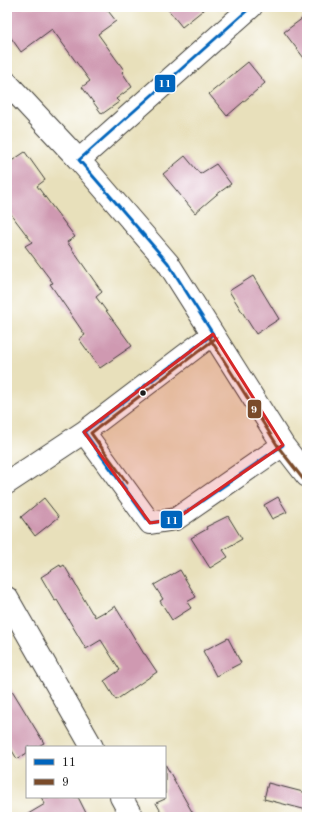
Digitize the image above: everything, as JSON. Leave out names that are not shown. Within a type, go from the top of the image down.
[{"type":"street","points":[[79,160],[251,7]]},
{"type":"street","points":[[7,83],[79,160],[168,263],[282,445],[307,476]]},
{"type":"street","points":[[7,483],[84,432],[213,334]]},
{"type":"street","points":[[84,432],[150,523],[176,519],[282,445]]},
{"type":"street","points":[[7,598],[91,746]]},
{"type":"street","points":[[122,798],[132,817]]},
{"type":"highlighted area","points":[[213,334],[283,445],[176,519],[150,523],[84,432]]},
{"type":"building","points":[[7,7],[105,7],[116,21],[98,34],[124,70],[122,72],[132,87],[116,99],[119,102],[102,114],[82,87],[90,81],[52,29],[21,52],[7,32]]},
{"type":"building","points":[[166,7],[207,7],[182,27]]},
{"type":"building","points":[[307,15],[307,62],[284,32]]},
{"type":"building","points":[[248,62],[265,83],[227,116],[209,94]]},
{"type":"building","points":[[25,152],[45,180],[37,186],[75,237],[67,242],[102,292],[96,297],[132,346],[100,368],[79,339],[85,335],[50,284],[53,283],[25,246],[32,242],[7,209],[7,164]]},
{"type":"building","points":[[185,156],[200,174],[216,164],[231,184],[195,213],[163,174]]},
{"type":"building","points":[[253,276],[279,319],[256,334],[229,291]]},
{"type":"building","points":[[278,497],[287,512],[272,519],[264,505]]},
{"type":"building","points":[[44,498],[59,517],[35,536],[21,517]]},
{"type":"building","points":[[228,516],[242,539],[223,550],[228,557],[210,568],[191,538],[207,529],[206,527]]},
{"type":"building","points":[[60,565],[61,567],[64,565],[95,617],[104,612],[105,613],[115,606],[144,654],[157,672],[116,700],[104,681],[120,670],[101,640],[86,649],[57,600],[55,601],[41,577]]},
{"type":"building","points":[[180,570],[196,597],[187,602],[191,608],[172,620],[160,601],[163,599],[154,585]]},
{"type":"building","points":[[228,638],[241,663],[216,676],[203,651]]},
{"type":"building","points":[[7,682],[44,743],[39,746],[26,746],[26,754],[17,759],[7,742]]},
{"type":"building","points":[[166,766],[195,817],[164,817],[156,803],[165,799]]},
{"type":"building","points":[[268,783],[307,793],[307,810],[264,799]]},
{"type":"building","points":[[42,798],[78,798],[88,817],[23,817],[45,804]]},
{"type":"transit line","name":"11","points":[[79,160],[251,7]]},
{"type":"transit line","name":"11","points":[[79,160],[168,263],[213,334]]},
{"type":"transit line","name":"11","points":[[84,432],[213,334]]},
{"type":"transit line","name":"9","points":[[209,337],[279,448],[303,479]]},
{"type":"transit line","name":"9","points":[[127,483],[91,433],[216,338]]},
{"type":"transit line","name":"11","points":[[84,432],[150,523],[176,519],[283,445]]}]
